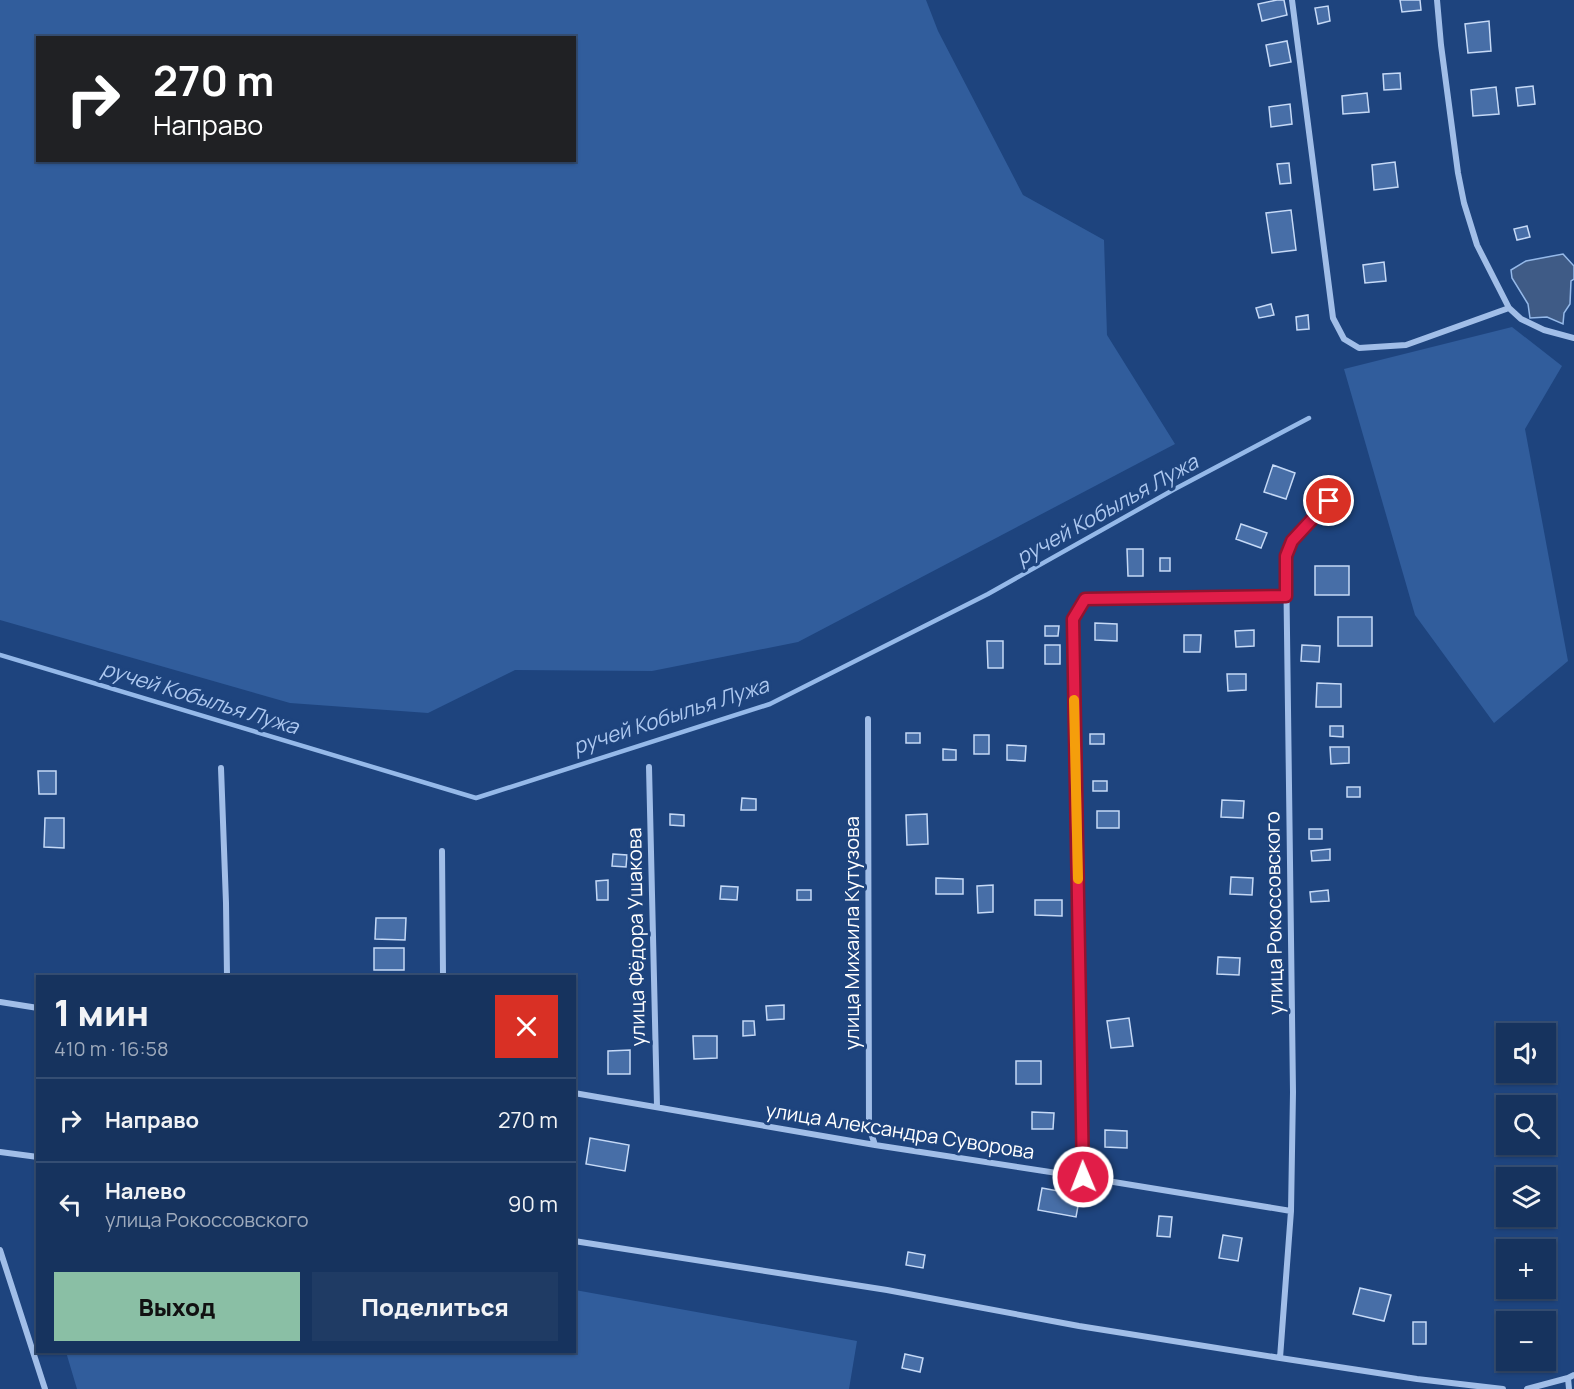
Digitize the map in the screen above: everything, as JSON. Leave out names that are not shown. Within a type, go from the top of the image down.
[{"type":"street","points":[[1292,0],[1333,318],[1344,339],[1359,348],[1406,345],[1509,308]]},
{"type":"street","points":[[1437,0],[1458,173],[1477,245],[1509,308],[1521,319],[1544,330],[1574,338]]},
{"type":"street","name":"улица Рокоссовского","points":[[1280,1358],[1291,1211],[1293,1092],[1286,556],[1292,541],[1341,488]]},
{"type":"street","points":[[1083,1177],[1073,619],[1085,599],[1286,596]]},
{"type":"street","name":"улица Михаила Кутузова","points":[[868,719],[868,1127],[875,1145]]},
{"type":"street","name":"улица Фёдора Ушакова","points":[[649,767],[657,1106]]},
{"type":"street","points":[[221,768],[227,975]]},
{"type":"street","points":[[442,851],[443,975]]},
{"type":"street","points":[[0,1002],[36,1008]]},
{"type":"street","name":"улица Александра Суворова","points":[[576,1093],[875,1145],[1291,1211]]},
{"type":"street","points":[[0,1152],[36,1157]]},
{"type":"street","points":[[576,1241],[887,1290],[1079,1326],[1417,1379],[1503,1389]]},
{"type":"street","points":[[0,1250],[45,1389]]},
{"type":"street","points":[[1527,1389],[1571,1377],[1569,1389]]},
{"type":"shaded area","points":[[0,0],[926,0],[938,31],[1023,195],[1104,240],[1107,335],[1175,444],[798,642],[652,671],[515,670],[428,713],[290,703],[0,620]]},
{"type":"shaded area","points":[[1563,254],[1574,266],[1574,279],[1571,281],[1570,304],[1564,313],[1563,324],[1547,317],[1530,318],[1528,304],[1512,278],[1511,270],[1526,261]]},
{"type":"shaded area","points":[[1512,327],[1562,366],[1525,429],[1568,661],[1494,723],[1415,615],[1344,369]]},
{"type":"shaded area","points":[[576,1290],[857,1341],[849,1389],[77,1389],[66,1353],[576,1353]]},
{"type":"building","points":[[1284,0],[1287,15],[1262,21],[1258,4]]},
{"type":"building","points":[[1400,0],[1420,0],[1421,10],[1402,12]]},
{"type":"building","points":[[1328,6],[1330,21],[1318,24],[1315,8]]},
{"type":"building","points":[[1489,21],[1491,51],[1468,53],[1465,24]]},
{"type":"building","points":[[1287,41],[1291,62],[1270,66],[1266,45]]},
{"type":"building","points":[[1400,73],[1401,89],[1384,90],[1383,74]]},
{"type":"building","points":[[1533,86],[1535,104],[1518,106],[1516,88]]},
{"type":"building","points":[[1496,87],[1499,114],[1473,116],[1471,90]]},
{"type":"building","points":[[1367,93],[1369,112],[1343,114],[1342,96]]},
{"type":"building","points":[[1290,104],[1292,124],[1271,127],[1269,107]]},
{"type":"building","points":[[1395,162],[1398,187],[1374,190],[1372,165]]},
{"type":"building","points":[[1289,163],[1291,183],[1280,184],[1277,164]]},
{"type":"building","points":[[1291,210],[1296,250],[1272,253],[1266,213]]},
{"type":"building","points":[[1527,226],[1530,237],[1517,240],[1514,229]]},
{"type":"building","points":[[1384,262],[1386,281],[1365,283],[1363,265]]},
{"type":"building","points":[[1271,304],[1274,315],[1259,318],[1256,308]]},
{"type":"building","points":[[1308,315],[1309,329],[1297,330],[1296,317]]},
{"type":"building","points":[[1273,465],[1295,473],[1286,499],[1264,492]]},
{"type":"building","points":[[1241,524],[1267,533],[1261,548],[1236,539]]},
{"type":"building","points":[[1127,549],[1143,549],[1143,576],[1128,576]]},
{"type":"building","points":[[1160,558],[1170,558],[1170,571],[1160,571]]},
{"type":"building","points":[[1315,566],[1349,566],[1349,595],[1315,595]]},
{"type":"building","points":[[1338,617],[1372,617],[1372,646],[1338,646]]},
{"type":"building","points":[[1095,623],[1117,624],[1117,641],[1095,640]]},
{"type":"building","points":[[1045,626],[1059,626],[1058,636],[1045,636]]},
{"type":"building","points":[[1254,630],[1254,646],[1236,647],[1235,631]]},
{"type":"building","points":[[1184,635],[1201,635],[1200,652],[1184,652]]},
{"type":"building","points":[[987,641],[1003,641],[1003,668],[988,668]]},
{"type":"building","points":[[1045,645],[1060,645],[1060,664],[1045,664]]},
{"type":"building","points":[[1302,645],[1320,646],[1319,662],[1301,661]]},
{"type":"building","points":[[1227,674],[1246,674],[1246,690],[1228,691]]},
{"type":"building","points":[[1317,683],[1341,684],[1341,707],[1316,707]]},
{"type":"building","points":[[1330,726],[1343,726],[1343,737],[1330,736]]},
{"type":"building","points":[[906,733],[920,733],[920,743],[906,743]]},
{"type":"building","points":[[1090,734],[1104,734],[1104,744],[1090,744]]},
{"type":"building","points":[[974,735],[989,735],[989,754],[974,754]]},
{"type":"building","points":[[1007,745],[1026,746],[1025,761],[1007,760]]},
{"type":"building","points":[[1330,747],[1349,747],[1349,763],[1331,764]]},
{"type":"building","points":[[943,749],[956,750],[956,760],[943,760]]},
{"type":"building","points":[[38,771],[56,771],[56,794],[39,794]]},
{"type":"building","points":[[1093,781],[1107,781],[1107,791],[1093,791]]},
{"type":"building","points":[[1347,787],[1360,787],[1360,797],[1347,797]]},
{"type":"building","points":[[742,798],[756,799],[756,810],[741,810]]},
{"type":"building","points":[[1222,800],[1244,801],[1243,818],[1221,817]]},
{"type":"building","points":[[1097,811],[1119,811],[1119,828],[1097,828]]},
{"type":"building","points":[[670,814],[684,815],[684,826],[670,825]]},
{"type":"building","points":[[927,814],[928,844],[907,845],[906,815]]},
{"type":"building","points":[[45,818],[64,818],[64,848],[44,847]]},
{"type":"building","points":[[1309,829],[1322,829],[1322,839],[1309,839]]},
{"type":"building","points":[[1330,849],[1330,860],[1312,861],[1311,851]]},
{"type":"building","points":[[613,854],[627,855],[626,867],[612,866]]},
{"type":"building","points":[[1231,877],[1253,878],[1252,895],[1230,894]]},
{"type":"building","points":[[936,878],[963,879],[963,894],[936,894]]},
{"type":"building","points":[[608,880],[608,900],[597,900],[596,881]]},
{"type":"building","points":[[993,885],[993,912],[978,913],[977,886]]},
{"type":"building","points":[[721,886],[738,887],[737,900],[720,899]]},
{"type":"building","points":[[797,890],[811,890],[811,900],[797,900]]},
{"type":"building","points":[[1328,890],[1329,901],[1311,902],[1310,892]]},
{"type":"building","points":[[1035,900],[1062,900],[1062,916],[1035,915]]},
{"type":"building","points":[[376,918],[406,918],[405,940],[375,939]]},
{"type":"building","points":[[374,948],[404,948],[404,970],[374,970]]},
{"type":"building","points":[[1218,957],[1240,958],[1239,975],[1217,974]]},
{"type":"building","points":[[784,1005],[784,1019],[767,1020],[766,1006]]},
{"type":"building","points":[[1129,1018],[1133,1046],[1111,1048],[1107,1021]]},
{"type":"building","points":[[743,1021],[754,1021],[755,1035],[743,1036]]},
{"type":"building","points":[[693,1036],[717,1036],[717,1058],[694,1059]]},
{"type":"building","points":[[630,1050],[630,1074],[608,1074],[608,1051]]},
{"type":"building","points":[[1016,1061],[1041,1061],[1041,1084],[1016,1084]]},
{"type":"building","points":[[1032,1112],[1054,1113],[1053,1129],[1032,1129]]},
{"type":"building","points":[[1105,1130],[1127,1131],[1127,1148],[1105,1147]]},
{"type":"building","points":[[590,1138],[629,1145],[625,1171],[586,1164]]},
{"type":"building","points":[[1042,1188],[1080,1195],[1076,1217],[1038,1210]]},
{"type":"building","points":[[1159,1216],[1172,1217],[1170,1237],[1157,1236]]},
{"type":"building","points":[[1223,1235],[1242,1238],[1238,1261],[1219,1258]]},
{"type":"building","points":[[908,1252],[925,1255],[923,1268],[906,1265]]},
{"type":"building","points":[[1360,1288],[1391,1295],[1384,1321],[1353,1314]]},
{"type":"building","points":[[1413,1322],[1426,1322],[1426,1344],[1413,1344]]},
{"type":"building","points":[[905,1354],[923,1358],[920,1372],[902,1368]]},
{"type":"waterway","name":"ручей Кобылья Лужа","points":[[0,655],[476,798],[770,704],[988,594],[1173,490],[1309,418]]},
{"type":"slow traffic","points":[[1074,700],[1078,879]]},
{"type":"route","points":[[1083,1177],[1073,619],[1085,599],[1286,596],[1286,556],[1292,541],[1329,501]]}]
